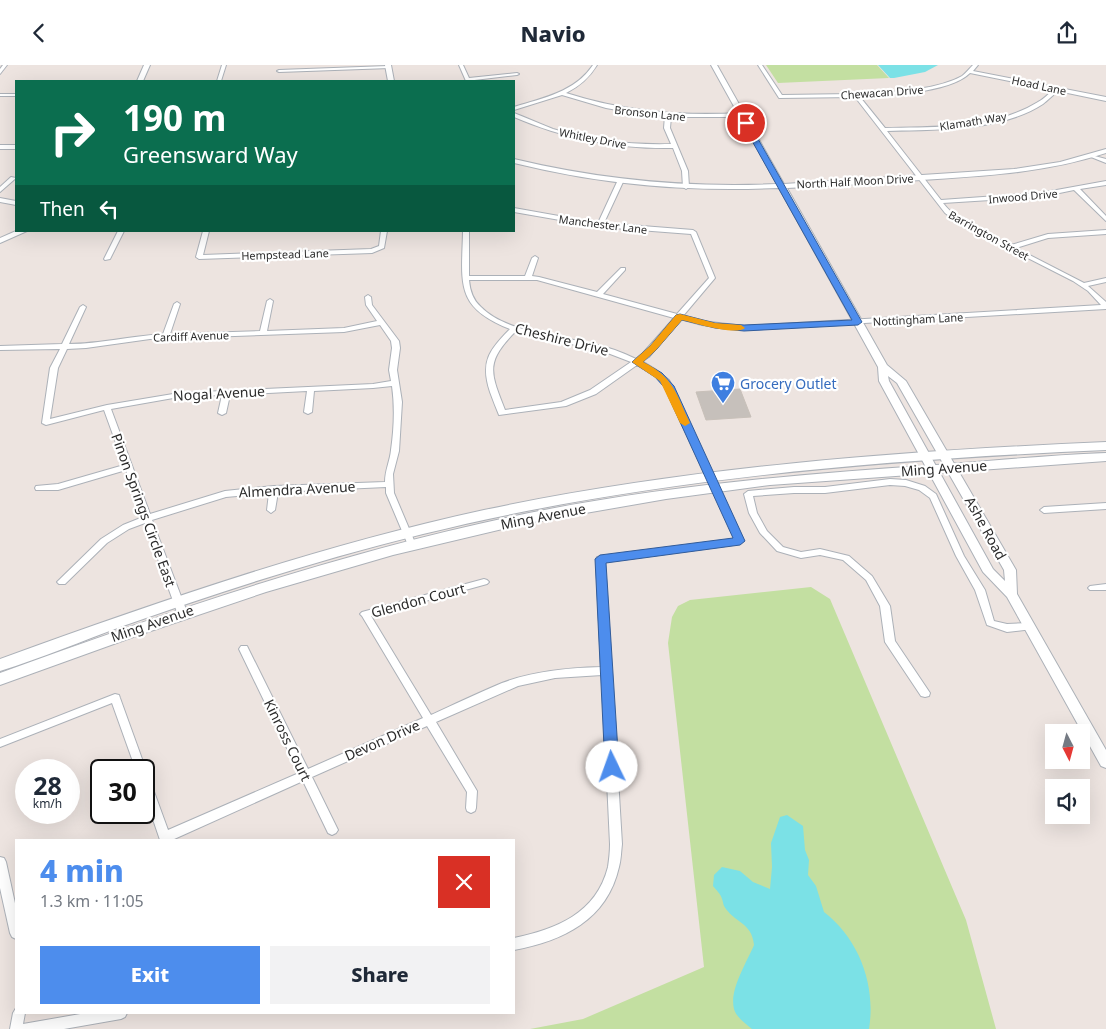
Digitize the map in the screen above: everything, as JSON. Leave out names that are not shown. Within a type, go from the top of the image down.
[{"type":"main road","name":"Ming Avenue","points":[[949,462],[1106,446]]},
{"type":"main road","name":"Ming Avenue","points":[[0,665],[180,607],[309,573],[409,539],[712,482],[814,477],[930,463],[1106,457]]},
{"type":"main road","name":"Ming Avenue","points":[[0,679],[180,607]]},
{"type":"street","points":[[0,72],[5,65]]},
{"type":"street","points":[[140,80],[147,65]]},
{"type":"street","points":[[219,80],[224,65]]},
{"type":"street","points":[[283,65],[278,73],[388,66],[391,80]]},
{"type":"street","points":[[461,65],[468,80]]},
{"type":"street","points":[[515,109],[561,93],[582,81],[595,65]]},
{"type":"street","name":"Ashe Road","points":[[714,65],[883,367],[901,381],[1010,570],[1011,594]]},
{"type":"street","name":"Chewacan Drive","points":[[760,65],[781,97],[930,89],[958,81],[972,71],[976,65]]},
{"type":"street","name":"Hoad Lane","points":[[972,71],[1106,99]]},
{"type":"street","points":[[475,80],[517,74]]},
{"type":"street","name":"Klamath Way","points":[[883,130],[955,126],[1000,118],[1031,107],[1049,97],[1056,89]]},
{"type":"street","name":"Bronson Lane","points":[[561,93],[607,108],[668,116],[741,115]]},
{"type":"street","name":"Barrington Street","points":[[855,94],[947,212],[959,221],[1084,285],[1106,307]]},
{"type":"street","points":[[0,95],[15,95]]},
{"type":"street","name":"Whitley Drive","points":[[515,115],[549,129],[595,140],[647,147],[674,146]]},
{"type":"street","points":[[668,116],[667,128],[685,171],[686,187]]},
{"type":"street","points":[[0,147],[15,147]]},
{"type":"street","name":"North Half Moon Drive","points":[[515,161],[573,175],[620,182],[686,187],[780,185],[1017,171],[1053,166],[1106,151]]},
{"type":"street","points":[[1093,155],[1106,161]]},
{"type":"street","points":[[0,190],[14,178]]},
{"type":"street","points":[[600,225],[620,182]]},
{"type":"street","name":"Inwood Drive","points":[[938,202],[1020,197],[1077,190],[1106,183]]},
{"type":"street","points":[[1077,190],[1106,219]]},
{"type":"street","points":[[0,200],[15,203]]},
{"type":"street","name":"Manchester Lane","points":[[515,210],[600,225],[693,232]]},
{"type":"street","points":[[0,241],[21,232]]},
{"type":"street","points":[[107,259],[120,232]]},
{"type":"street","name":"Hempstead Lane","points":[[206,232],[198,257],[372,251],[382,247],[384,232]]},
{"type":"street","name":"Cheshire Drive","points":[[466,232],[469,295],[478,307],[494,319],[515,328],[607,349],[637,362],[659,375],[669,386],[712,482]]},
{"type":"street","points":[[515,328],[496,347],[489,362],[489,377],[502,413],[575,401],[593,392],[637,362],[653,348],[712,278],[693,232]]},
{"type":"street","points":[[1011,247],[1048,236],[1106,232]]},
{"type":"street","points":[[528,277],[535,258]]},
{"type":"street","points":[[599,294],[623,269]]},
{"type":"street","name":"Nottingham Lane","points":[[467,278],[528,277],[548,280],[680,317],[715,325],[744,328],[1106,307]]},
{"type":"street","points":[[1084,285],[1106,280]]},
{"type":"street","points":[[368,297],[369,305],[395,341],[393,370],[398,402],[396,441],[389,474],[389,484],[409,539]]},
{"type":"street","points":[[263,333],[270,301]]},
{"type":"street","points":[[166,336],[177,304]]},
{"type":"street","points":[[64,346],[83,307]]},
{"type":"street","name":"Cardiff Avenue","points":[[0,348],[64,346],[166,336],[344,330],[382,322]]},
{"type":"street","name":"Nogal Avenue","points":[[64,346],[54,368],[46,423],[107,407],[180,395],[395,383]]},
{"type":"street","name":"Ashe Road","points":[[883,367],[884,381],[990,572],[1011,594],[1106,762]]},
{"type":"street","points":[[308,412],[311,389]]},
{"type":"street","points":[[222,413],[227,392]]},
{"type":"street","name":"Pinon Springs Circle East","points":[[107,407],[180,607]]},
{"type":"street","points":[[39,488],[58,487],[129,467]]},
{"type":"street","points":[[515,944],[540,939],[571,926],[586,915],[607,887],[613,871],[616,844],[600,559],[740,541],[712,482]]},
{"type":"street","points":[[926,693],[890,642],[885,606],[869,578],[846,558],[820,553],[801,555],[780,549],[764,533],[754,513],[748,494],[794,490],[825,490],[890,483],[906,483],[922,488],[932,497],[960,556],[980,590],[990,623],[1007,629],[1030,627]]},
{"type":"street","name":"Almendra Avenue","points":[[62,582],[115,533],[148,518],[225,494],[274,489],[389,484]]},
{"type":"street","points":[[271,511],[274,489]]},
{"type":"street","points":[[1044,510],[1106,506]]},
{"type":"street","name":"Glendon Court","points":[[471,808],[472,791],[365,614],[484,582]]},
{"type":"street","points":[[1093,588],[1106,587]]},
{"type":"street","name":"Kinross Court","points":[[244,649],[332,831]]},
{"type":"street","name":"Devon Drive","points":[[165,839],[305,775],[523,680],[562,672],[607,671]]},
{"type":"street","points":[[0,743],[115,698],[137,759]]},
{"type":"street","points":[[155,810],[165,839]]},
{"type":"street","points":[[0,863],[15,929]]},
{"type":"street","points":[[16,1029],[18,1014]]},
{"type":"street","points":[[26,1029],[115,1014]]},
{"type":"green space","points":[[766,65],[877,65],[889,78],[778,83]]},
{"type":"green space","points":[[811,587],[830,599],[966,920],[996,1029],[530,1029],[583,1019],[704,967],[668,643],[672,617],[678,606],[690,600]]},
{"type":"water","points":[[878,65],[938,65],[925,72],[890,78]]},
{"type":"water","points":[[787,815],[803,826],[805,850],[809,860],[808,875],[816,886],[824,912],[837,923],[847,936],[863,965],[870,997],[869,1029],[752,1029],[735,1012],[734,993],[754,945],[753,937],[746,927],[728,912],[724,906],[721,895],[713,886],[714,875],[722,867],[740,871],[753,882],[770,889],[772,867],[771,843],[780,817]]},
{"type":"building","name":"Grocery Outlet","points":[[740,389],[751,417],[706,420],[696,392]]},
{"type":"slow traffic","points":[[685,423],[669,386],[659,375],[637,362],[653,348],[680,317],[702,323],[741,328]]},
{"type":"place","name":"Grocery Outlet","points":[[723,404]]},
{"type":"route","points":[[612,767],[600,559],[740,541],[709,477],[669,386],[659,375],[637,362],[653,348],[680,317],[702,323],[744,328],[858,322],[746,123]]}]
